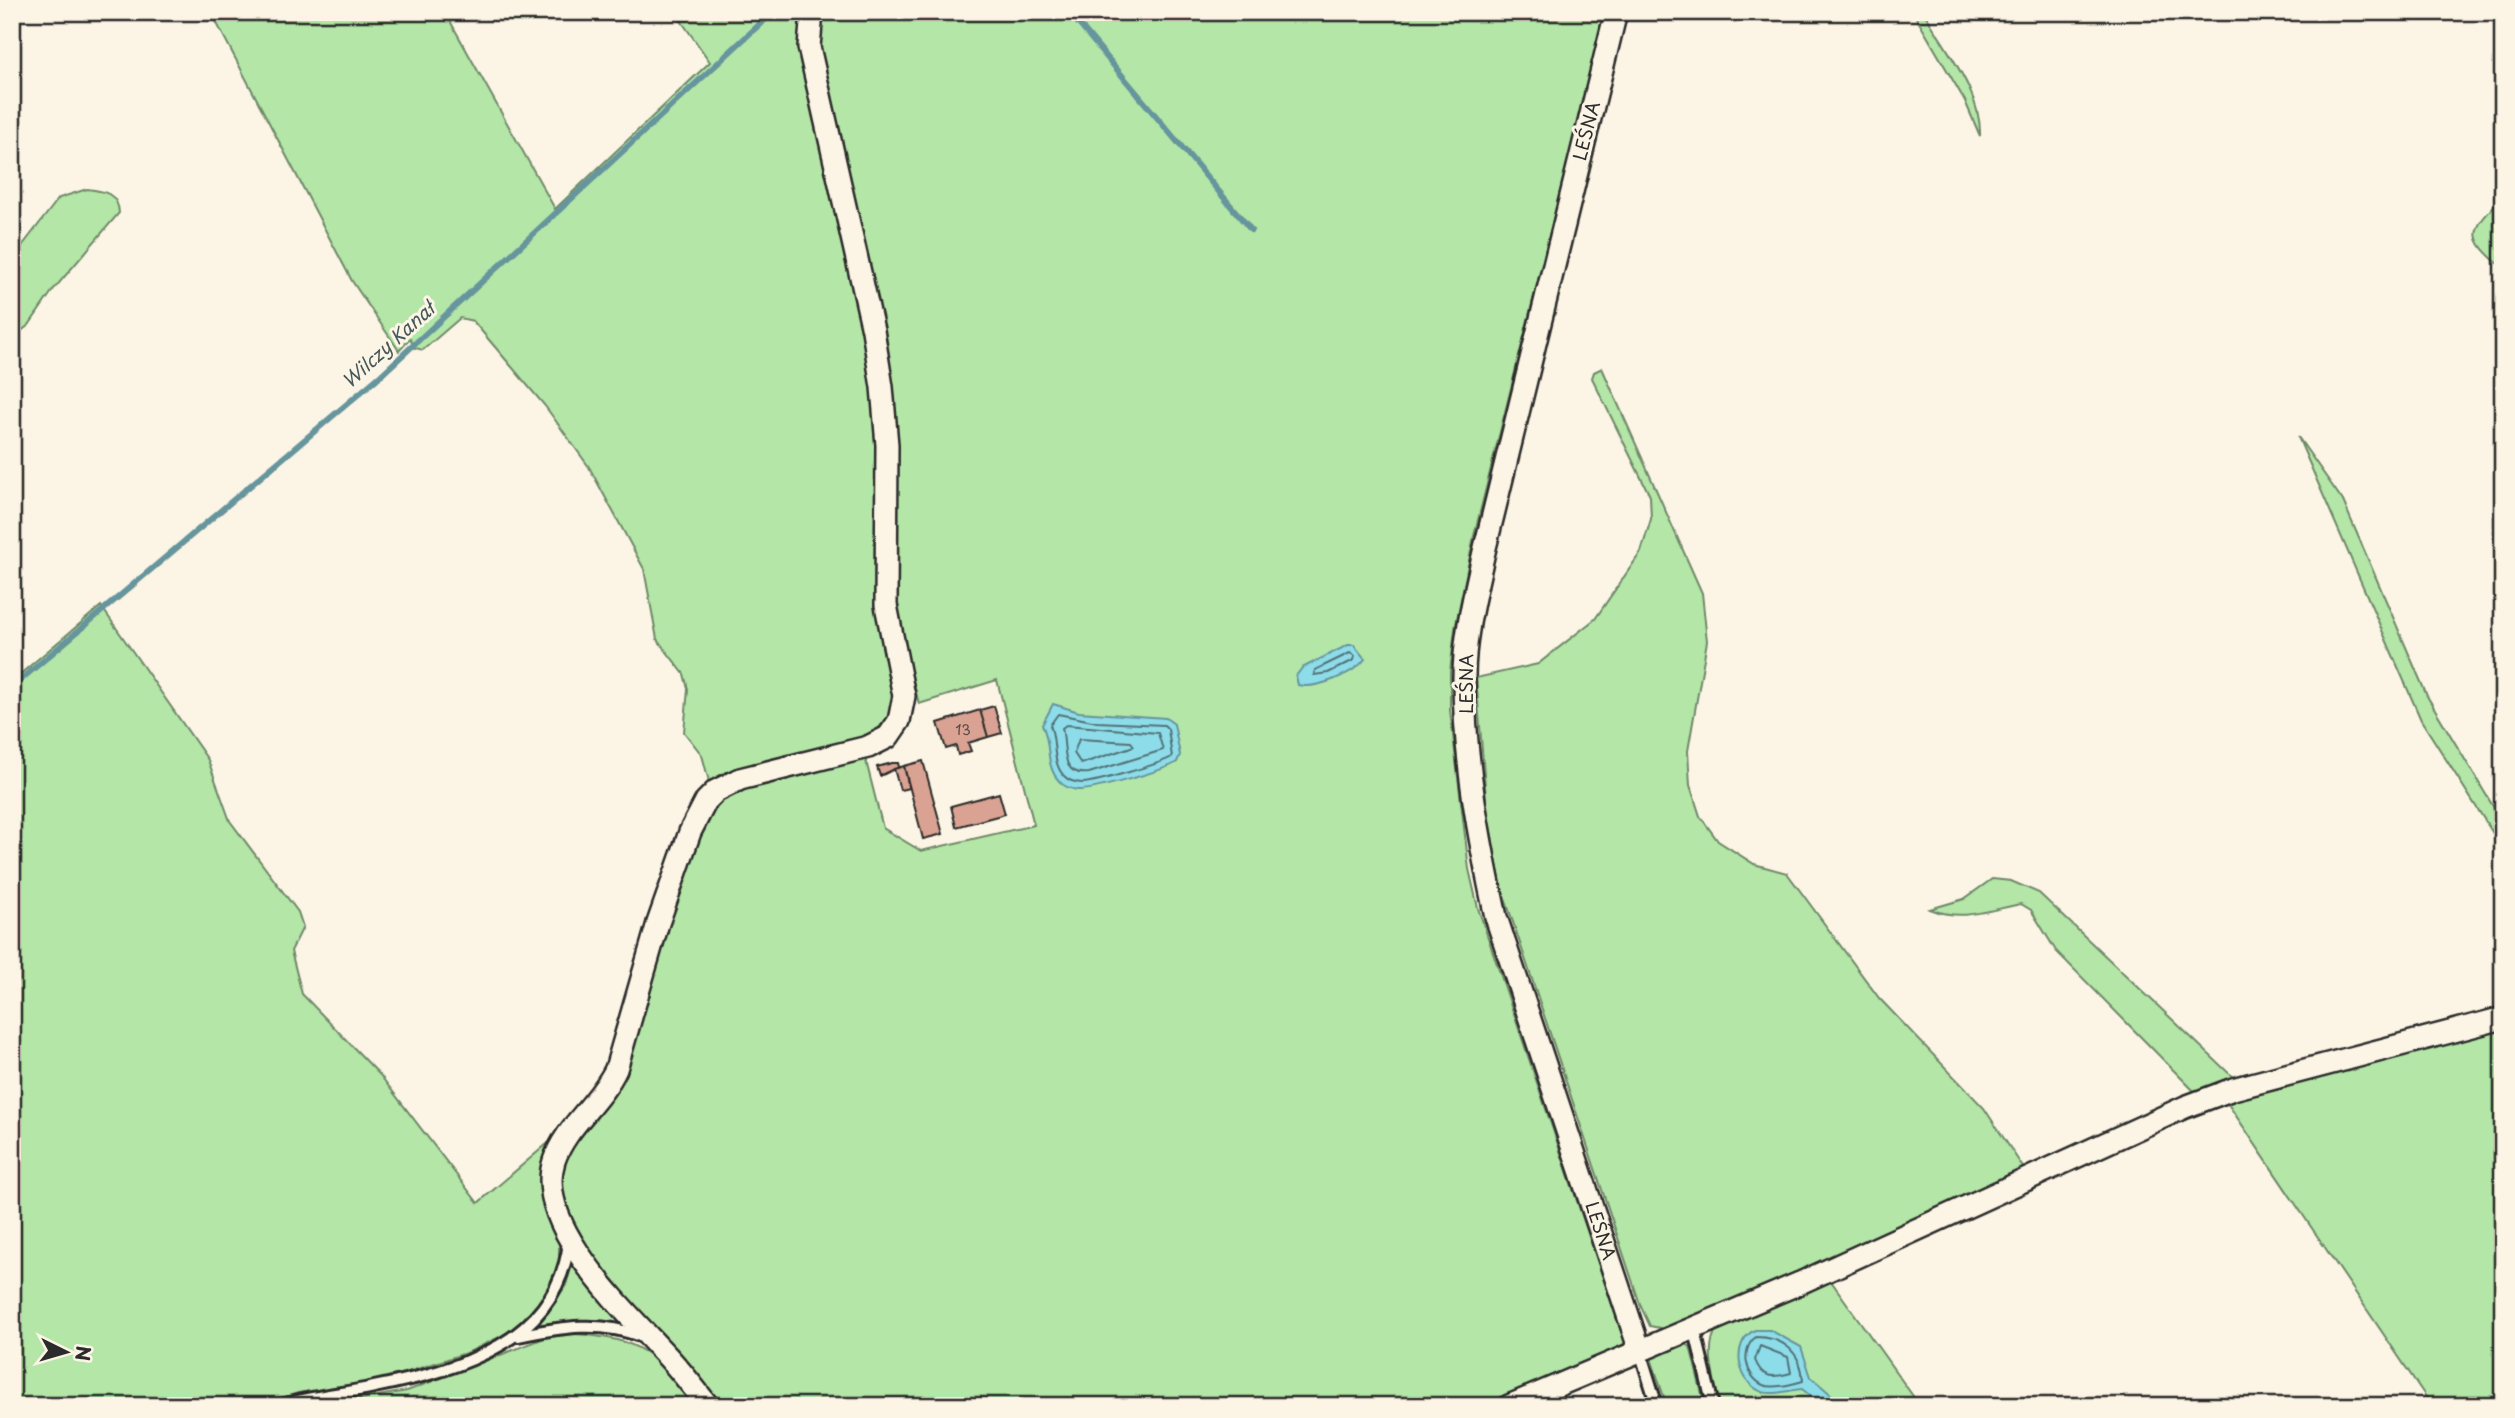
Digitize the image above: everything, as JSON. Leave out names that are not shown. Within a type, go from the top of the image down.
[{"type":"street","points":[[708,1406],[570,1241],[552,1196],[553,1163],[560,1146],[606,1091],[616,1069],[649,950],[699,813],[716,791],[740,779],[868,747],[888,737],[899,722],[904,696],[886,604],[887,445],[882,387],[873,330],[809,47],[812,12]]},
{"type":"street","name":"LEŚNA","points":[[1616,12],[1484,552],[1469,620],[1464,678],[1473,786],[1484,862],[1496,917],[1639,1348]]},
{"type":"street","points":[[1509,1406],[2005,1191],[2185,1107],[2258,1082],[2503,1018]]},
{"type":"lane","points":[[519,1336],[538,1316],[561,1282],[570,1241]]},
{"type":"lane","points":[[279,1406],[414,1378],[519,1336],[598,1326],[652,1340]]},
{"type":"lane","points":[[1694,1327],[1713,1406]]},
{"type":"lane","points":[[1639,1348],[1657,1406]]},
{"type":"green space","points":[[211,12],[445,12],[555,209],[710,62],[675,12],[803,12],[867,343],[879,434],[876,596],[879,623],[893,681],[893,699],[888,717],[877,730],[853,745],[711,789],[702,755],[684,732],[688,689],[684,674],[657,639],[644,569],[589,467],[545,406],[473,321],[460,318],[423,350],[415,348],[410,339],[399,351],[352,281]]},
{"type":"green space","points":[[822,12],[1605,12],[1474,536],[1455,629],[1450,672],[1450,710],[1469,869],[1478,908],[1625,1343],[1618,1348],[1488,1406],[716,1406],[605,1274],[571,1225],[562,1190],[566,1156],[577,1138],[663,932],[710,809],[732,791],[865,757],[883,828],[921,851],[1034,825],[997,680],[919,704],[892,598],[895,476],[817,47]]},
{"type":"green space","points":[[1913,12],[1924,12],[1961,72],[1975,104],[1980,136],[1965,101]]},
{"type":"green space","points":[[87,189],[104,192],[113,197],[119,213],[53,290],[29,325],[12,338],[12,259],[59,198]]},
{"type":"green space","points":[[2503,196],[2503,268],[2482,248],[2476,233],[2484,217]]},
{"type":"green space","points":[[1602,368],[1702,593],[1707,641],[1688,751],[1690,785],[1700,816],[1718,841],[1754,864],[1787,873],[1879,998],[1984,1108],[2026,1172],[1744,1298],[1665,1329],[1650,1326],[1641,1307],[1501,886],[1487,810],[1476,678],[1538,664],[1595,619],[1641,552],[1651,519],[1650,496],[1592,378],[1594,372]]},
{"type":"green space","points":[[2298,437],[2343,501],[2427,696],[2503,823],[2503,849],[2421,720]]},
{"type":"green space","points":[[101,606],[208,760],[230,821],[298,912],[303,927],[291,951],[302,994],[380,1075],[478,1203],[561,1132],[542,1191],[546,1213],[559,1241],[559,1267],[552,1286],[536,1309],[512,1331],[469,1352],[414,1370],[371,1382],[298,1393],[258,1406],[12,1406],[12,681]]},
{"type":"green space","points":[[1992,879],[2011,881],[2039,893],[2235,1079],[2195,1092],[2056,951],[2031,910],[2021,904],[1964,915],[1930,909],[1964,899]]},
{"type":"green space","points":[[2503,1029],[2503,1406],[2432,1406],[2226,1101]]},
{"type":"green space","points":[[574,1258],[634,1327],[585,1320],[560,1322],[536,1329],[566,1285]]},
{"type":"green space","points":[[1831,1281],[1920,1406],[1720,1406],[1711,1355],[1711,1345],[1718,1326]]},
{"type":"green space","points":[[575,1334],[617,1340],[647,1353],[671,1374],[698,1406],[320,1406],[407,1391],[547,1337]]},
{"type":"green space","points":[[1681,1343],[1690,1346],[1705,1406],[1667,1406],[1651,1358],[1654,1352]]},
{"type":"water","points":[[1348,645],[1354,645],[1365,659],[1360,665],[1324,683],[1298,685],[1296,676],[1302,668]]},
{"type":"water","points":[[1053,704],[1079,712],[1166,718],[1174,724],[1180,755],[1177,762],[1145,775],[1098,787],[1078,790],[1067,787],[1059,781],[1051,768],[1042,725]]},
{"type":"water","points":[[1755,1330],[1770,1330],[1801,1347],[1811,1377],[1844,1406],[1823,1406],[1802,1389],[1768,1393],[1751,1385],[1741,1369],[1740,1351],[1747,1335]]},
{"type":"building","points":[[994,706],[1002,733],[988,737],[980,710]]},
{"type":"building","points":[[980,710],[988,737],[968,743],[971,751],[958,755],[956,746],[946,749],[938,723]]},
{"type":"building","points":[[923,761],[943,834],[923,839],[904,766]]},
{"type":"building","points":[[898,763],[899,767],[880,776],[877,767]]},
{"type":"building","points":[[904,766],[909,788],[900,790],[894,769]]},
{"type":"building","points":[[999,793],[1005,814],[956,827],[951,806]]},
{"type":"waterway","name":"Wilczy Kanał","points":[[12,687],[380,376],[773,12]]},
{"type":"waterway","points":[[1069,12],[1251,230]]}]
